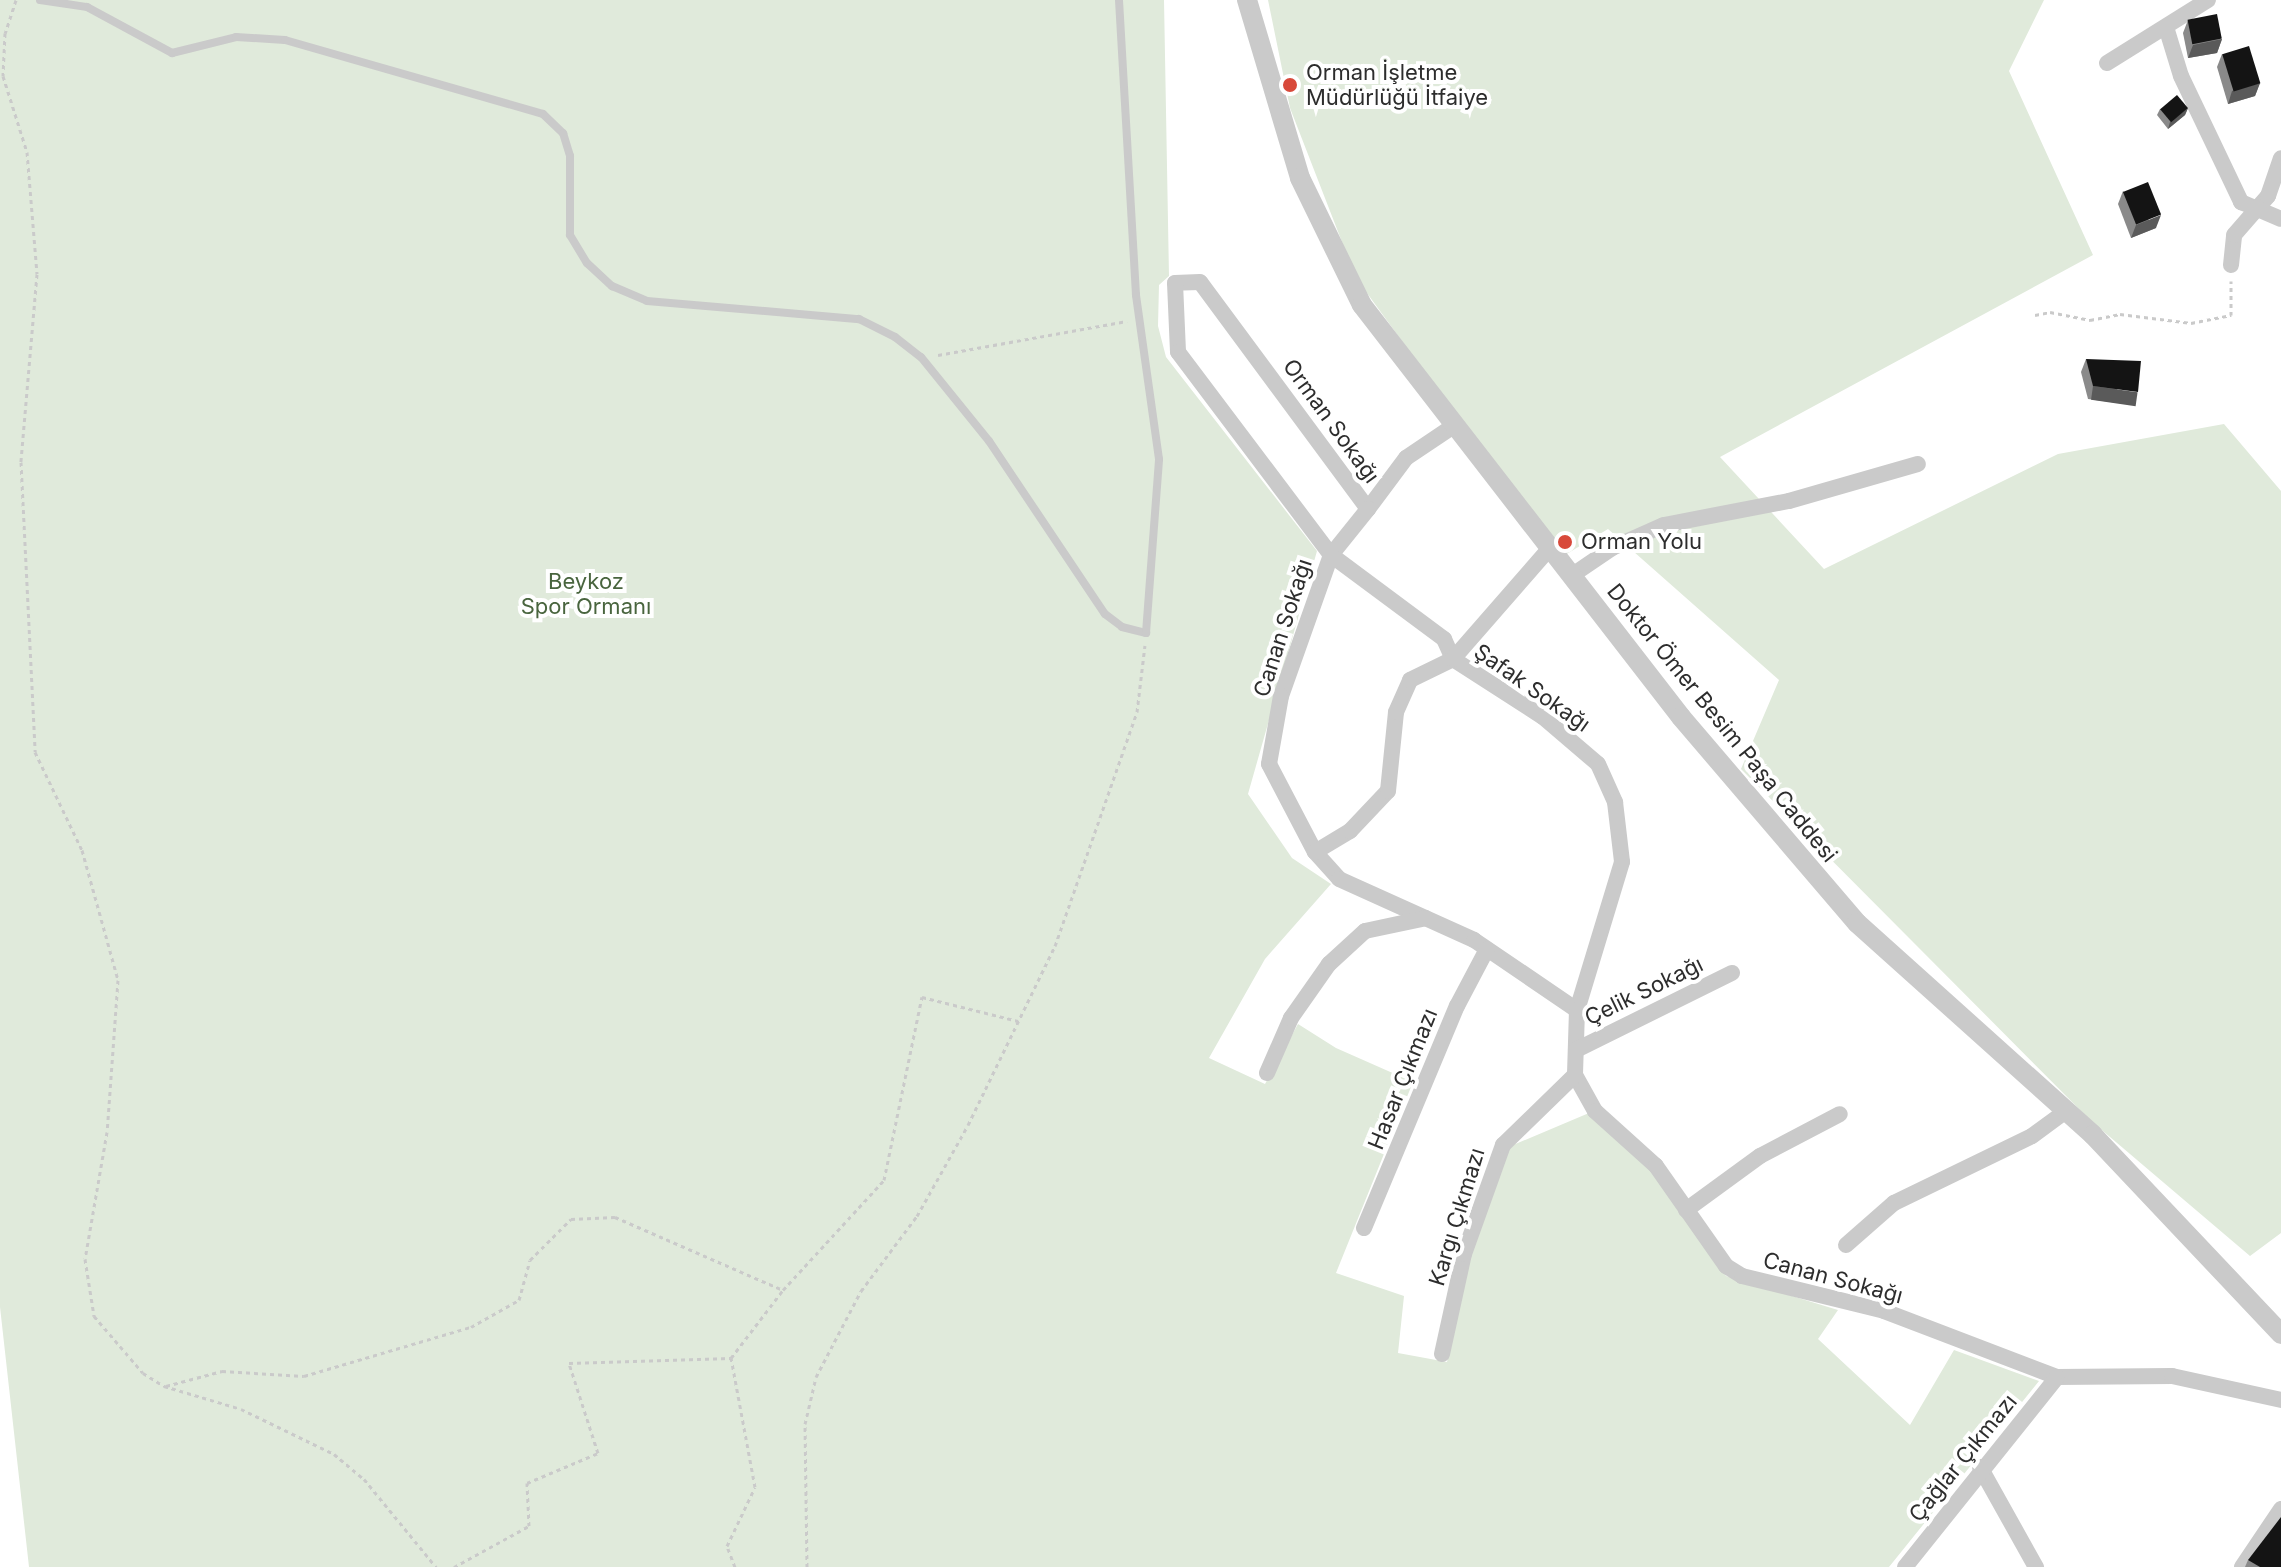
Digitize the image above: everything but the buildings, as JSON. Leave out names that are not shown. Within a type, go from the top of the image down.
[{"type":"street","name":"Doktor Ömer Besim Paşa Caddesi","points":[[1247,0],[1300,178],[1329,246],[1362,305],[1571,576],[1681,717],[1857,923],[2066,1111],[2281,1334]]},
{"type":"street","points":[[1256,0],[1260,37]]},
{"type":"street","points":[[2107,63],[2166,27],[2197,3]]},
{"type":"street","points":[[2166,27],[2181,76],[2241,202],[2281,219]]},
{"type":"street","points":[[2231,265],[2234,235],[2275,185],[2281,158]]},
{"type":"street","name":"Orman Sokağı","points":[[1178,352],[1175,283],[1200,282],[1368,509],[1406,458],[1455,425]]},
{"type":"street","name":"Şafak Sokağı","points":[[1178,352],[1331,555],[1444,639],[1453,659],[1543,717],[1598,764],[1615,802],[1622,862],[1577,1010]]},
{"type":"street","points":[[1571,576],[1612,548],[1664,525],[1789,501],[1918,464]]},
{"type":"street","name":"Canan Sokağı","points":[[1368,509],[1331,555],[1281,696],[1269,764],[1315,852],[1339,879],[1487,949],[1577,1010]]},
{"type":"street","points":[[1315,852],[1350,831],[1388,791],[1396,712],[1410,680],[1453,659],[1550,548]]},
{"type":"street","points":[[1267,1073],[1291,1018],[1329,964],[1365,931],[1426,918]]},
{"type":"street","name":"Hasar Çıkmazı","points":[[1364,1228],[1457,1006],[1487,949]]},
{"type":"street","name":"Çelik Sokağı","points":[[1576,1050],[1732,973]]},
{"type":"street","points":[[1575,1075],[1577,1010]]},
{"type":"street","name":"Canan Sokağı","points":[[1575,1075],[1595,1111],[1656,1166],[1726,1266],[1742,1276],[1884,1311],[2057,1377],[2172,1376],[2281,1400]]},
{"type":"street","name":"Kargı Çıkmazı","points":[[1442,1354],[1464,1254],[1503,1145],[1575,1075]]},
{"type":"street","points":[[1846,1245],[1894,1203],[2032,1136],[2066,1111]]},
{"type":"street","points":[[1686,1210],[1760,1156],[1840,1114]]},
{"type":"street","name":"Çağlar Çıkmazı","points":[[1905,1567],[1980,1467],[2057,1377]]},
{"type":"street","points":[[1980,1467],[2036,1567]]},
{"type":"street","points":[[2242,1567],[2281,1509]]},
{"type":"lane","points":[[40,0],[87,7],[172,53],[236,37],[285,40],[543,114],[563,133],[570,156],[570,235],[587,263],[612,286],[647,301],[859,319],[921,357],[989,441],[1105,614],[1122,627],[1146,633],[1159,459],[1139,319],[1119,67],[1119,0]]},
{"type":"path","points":[[16,0],[5,33],[3,76],[27,152],[37,274],[21,462],[35,752],[82,850],[118,980],[107,1132],[85,1259],[87,1291],[94,1316],[143,1373],[164,1386],[241,1409],[334,1454],[364,1479],[436,1567]]},
{"type":"path","points":[[2035,315],[2050,312],[2090,320],[2120,314],[2191,323],[2231,315],[2231,265]]},
{"type":"path","points":[[921,357],[1139,319]]},
{"type":"path","points":[[807,1567],[805,1424],[816,1377],[861,1291],[924,1203],[1055,946],[1137,712],[1146,633]]},
{"type":"path","points":[[735,1567],[727,1546],[755,1487],[731,1358],[783,1290],[884,1180],[922,997],[1018,1021]]},
{"type":"path","points":[[164,1386],[222,1371],[304,1376],[471,1327],[519,1300],[530,1260],[571,1219],[615,1217],[783,1290]]},
{"type":"path","points":[[454,1567],[529,1526],[527,1483],[598,1453],[569,1363],[731,1358]]},
{"type":"green space","name":"Beykoz Spor Ormanı","points":[[0,0],[1164,0],[1169,276],[1159,285],[1158,326],[1166,357],[1317,551],[1248,794],[1292,858],[1331,884],[1265,959],[1209,1058],[1265,1084],[1298,1024],[1336,1048],[1413,1082],[1336,1273],[1404,1296],[1398,1353],[1447,1362],[1469,1255],[1506,1148],[1589,1113],[1652,1169],[1726,1276],[1838,1310],[1818,1339],[1910,1425],[1954,1350],[2039,1381],[1889,1567],[29,1567],[0,1307]]},
{"type":"green space","points":[[1268,0],[2044,0],[2009,71],[2093,255],[1720,457],[1824,569],[2058,454],[2224,424],[2281,491],[2281,1233],[2250,1256],[2090,1120],[1741,769],[1779,680],[1608,529],[1560,558],[1356,278],[1290,108]]},
{"type":"place","name":"Orman İşletme Müdürlüğü İtfaiye","points":[[1290,85]]},
{"type":"place","name":"Orman Yolu","points":[[1565,542]]}]
